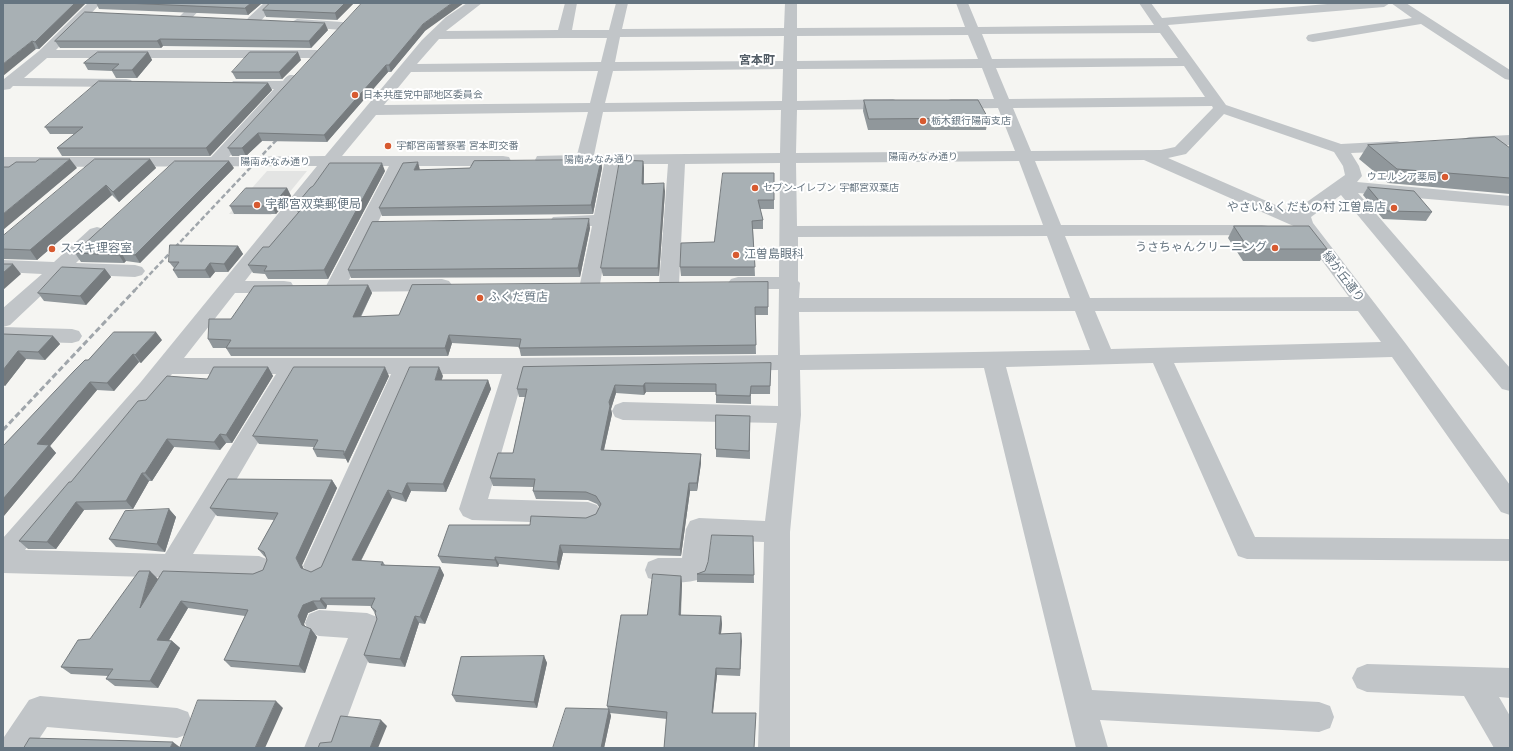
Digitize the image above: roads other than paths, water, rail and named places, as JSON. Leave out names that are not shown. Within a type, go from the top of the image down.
[{"type":"street","points":[[184,18],[200,3]]},
{"type":"street","points":[[253,21],[271,3]]},
{"type":"street","points":[[3,557],[166,366],[328,162],[436,35],[462,12],[476,3]]},
{"type":"street","points":[[564,34],[571,3]]},
{"type":"street","points":[[584,160],[622,3]]},
{"type":"street","points":[[774,748],[777,532],[790,415],[788,158],[791,3]]},
{"type":"street","points":[[962,3],[1025,156],[1103,357]]},
{"type":"street","points":[[1145,3],[1218,104]]},
{"type":"street","points":[[436,35],[973,30],[1162,26],[1384,3]]},
{"type":"street","points":[[1397,3],[1510,76]]},
{"type":"street","points":[[6,84],[44,54],[94,10]]},
{"type":"street","points":[[215,162],[352,14]]},
{"type":"street","points":[[169,17],[199,18]]},
{"type":"street","points":[[553,19],[568,18]]},
{"type":"street","points":[[238,20],[268,22]]},
{"type":"street","points":[[1314,38],[1424,20]]},
{"type":"street","points":[[283,23],[342,26]]},
{"type":"street","points":[[44,54],[316,54]]},
{"type":"street","points":[[408,68],[1188,62]]},
{"type":"street","points":[[6,84],[144,83]]},
{"type":"street","points":[[223,84],[286,85]]},
{"type":"street","points":[[372,110],[596,109],[789,104],[908,104]]},
{"type":"street","points":[[940,104],[1218,104],[1340,149],[1410,145]]},
{"type":"street","name":"陽南みなみ通り","points":[[3,162],[400,162],[1171,154],[1180,150],[1218,104]]},
{"type":"street","points":[[1456,143],[1510,140]]},
{"type":"street","points":[[1306,227],[1302,217],[1303,213],[1343,186],[1354,176],[1354,172],[1340,149]]},
{"type":"street","points":[[1147,155],[1306,227]]},
{"type":"street","points":[[668,284],[678,159]]},
{"type":"street","points":[[590,284],[613,160]]},
{"type":"street","points":[[80,177],[97,162]]},
{"type":"street","points":[[158,178],[175,162]]},
{"type":"street","points":[[321,286],[376,223],[400,162]]},
{"type":"street","points":[[1343,186],[1510,201]]},
{"type":"street","points":[[1343,186],[1510,383]]},
{"type":"street","points":[[3,320],[112,220]]},
{"type":"street","points":[[540,221],[602,220]]},
{"type":"street","points":[[789,232],[1306,227]]},
{"type":"street","name":"緑が丘通り","points":[[1306,227],[1502,483],[1510,505]]},
{"type":"street","points":[[3,266],[135,271]]},
{"type":"street","points":[[722,284],[790,283]]},
{"type":"street","points":[[229,287],[463,285]]},
{"type":"street","points":[[790,305],[1364,304]]},
{"type":"street","points":[[3,334],[72,336]]},
{"type":"street","points":[[166,366],[515,366],[993,360],[1398,349]]},
{"type":"street","points":[[1160,355],[1247,548],[1510,550]]},
{"type":"street","points":[[993,360],[1092,748]]},
{"type":"street","points":[[172,566],[292,366]]},
{"type":"street","points":[[316,566],[405,366]]},
{"type":"street","points":[[515,366],[472,509],[588,513]]},
{"type":"street","points":[[623,411],[790,415]]},
{"type":"street","points":[[658,570],[694,570],[699,529],[777,532]]},
{"type":"street","points":[[3,561],[259,568]]},
{"type":"street","points":[[319,623],[367,626],[320,748]]},
{"type":"street","points":[[1367,678],[1510,682]]},
{"type":"street","points":[[1472,681],[1510,745]]},
{"type":"street","points":[[1081,704],[1319,717]]},
{"type":"street","points":[[15,748],[40,711],[177,723]]},
{"type":"railway","points":[[134,291],[284,132]]},
{"type":"railway","points":[[3,430],[135,290]]},
{"type":"place","name":"日本共産党中部地区委員会","points":[[355,95]]},
{"type":"place","name":"栃木銀行陽南支店","points":[[923,121]]},
{"type":"place","name":"宇都宮南警察署 宮本町交番","points":[[388,146]]},
{"type":"place","name":"ウエルシア薬局","points":[[1445,177]]},
{"type":"place","name":"セブン-イレブン 宇都宮双葉店","points":[[755,188]]},
{"type":"place","name":"宇都宮双葉郵便局","points":[[257,205]]},
{"type":"place","name":"やさい＆くだもの村 江曽島店","points":[[1394,208]]},
{"type":"place","name":"うさちゃんクリーニング","points":[[1275,248]]},
{"type":"place","name":"スズキ理容室","points":[[52,249]]},
{"type":"place","name":"江曽島眼科","points":[[736,255]]},
{"type":"place","name":"ふくだ質店","points":[[480,298]]},
{"type":"district","name":"宮本町","points":[[757,61]]}]
